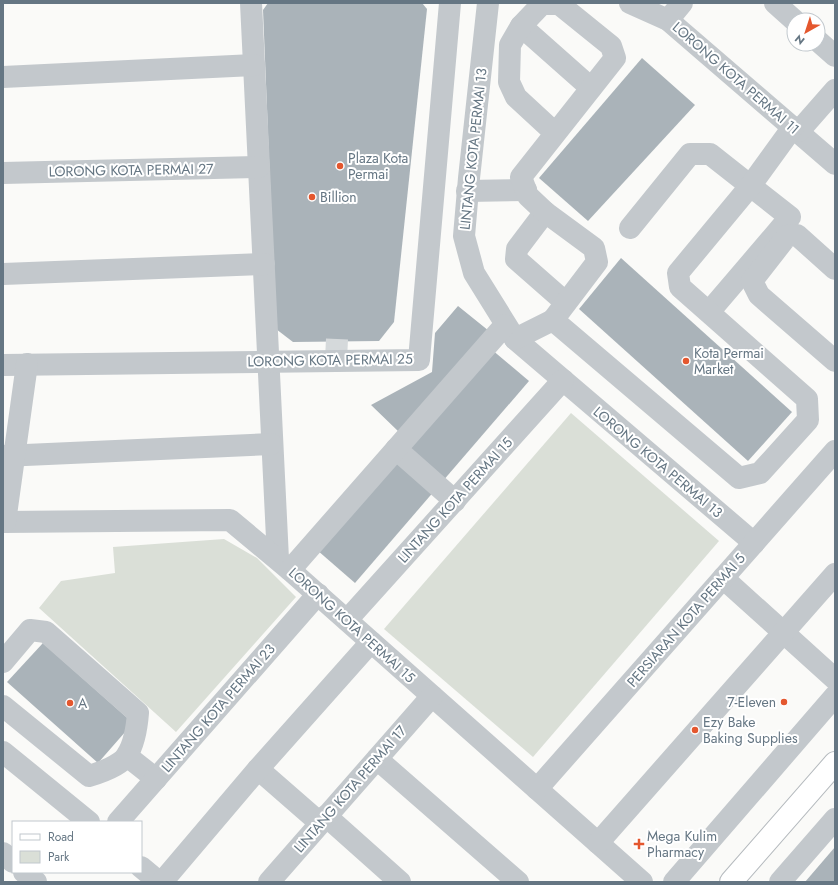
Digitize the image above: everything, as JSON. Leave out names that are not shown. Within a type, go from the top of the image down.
[{"type":"main road","points":[[731,882],[835,763]]},
{"type":"street","points":[[251,3],[271,444],[284,564]]},
{"type":"street","name":"LORONG KOTA PERMAI 25","points":[[3,365],[419,360],[450,3]]},
{"type":"street","name":"LINTANG KOTA PERMAI 13","points":[[488,3],[464,236],[474,273],[510,332],[562,380]]},
{"type":"street","name":"LORONG KOTA PERMAI 11","points":[[630,3],[668,20],[835,164]]},
{"type":"street","points":[[668,20],[682,3]]},
{"type":"street","points":[[774,3],[786,13]]},
{"type":"street","points":[[284,564],[510,332],[553,320],[565,302],[597,262],[594,248],[545,212],[528,196],[521,177],[615,58],[611,46],[559,4],[542,4],[521,26],[510,45],[509,82],[516,97],[555,133]]},
{"type":"street","points":[[521,26],[591,88]]},
{"type":"street","points":[[826,48],[835,56]]},
{"type":"street","points":[[3,77],[254,65]]},
{"type":"street","points":[[553,320],[739,478],[760,473],[808,420],[807,399],[680,287],[678,273],[796,129],[835,90]]},
{"type":"street","points":[[630,228],[690,154],[710,154],[790,217],[709,312]]},
{"type":"street","name":"LORONG KOTA PERMAI 27","points":[[3,173],[259,167]]},
{"type":"street","points":[[468,191],[526,190]]},
{"type":"street","points":[[545,212],[518,248],[516,259],[565,302]]},
{"type":"street","points":[[835,269],[797,235],[787,236],[752,281],[759,295],[835,361]]},
{"type":"street","points":[[3,274],[264,264]]},
{"type":"street","points":[[4,522],[8,456],[27,364]]},
{"type":"street","name":"LINTANG KOTA PERMAI 15","points":[[347,620],[562,380]]},
{"type":"street","name":"LORONG KOTA PERMAI 13","points":[[562,380],[754,543]]},
{"type":"street","points":[[8,456],[271,444]]},
{"type":"street","points":[[396,449],[454,501]]},
{"type":"street","name":"PERSIARAN KOTA PERMAI 5","points":[[537,789],[835,451]]},
{"type":"street","name":"LORONG KOTA PERMAI 15","points":[[4,522],[230,520],[284,564],[642,882]]},
{"type":"street","points":[[598,843],[835,574]]},
{"type":"street","points":[[723,578],[835,679]]},
{"type":"street","name":"LINTANG KOTA PERMAI 23","points":[[119,821],[318,594]]},
{"type":"street","points":[[3,662],[30,630],[46,632],[138,713],[137,724],[127,756],[105,771],[89,776],[3,706]]},
{"type":"street","points":[[151,877],[258,770],[371,642]]},
{"type":"street","name":"LINTANG KOTA PERMAI 17","points":[[273,881],[323,820],[432,696]]},
{"type":"street","points":[[674,882],[835,696]]},
{"type":"street","points":[[3,752],[87,821]]},
{"type":"street","points":[[127,756],[156,779]]},
{"type":"street","points":[[377,759],[518,882]]},
{"type":"street","points":[[258,770],[400,882]]},
{"type":"street","points":[[780,882],[835,819]]},
{"type":"street","points":[[3,853],[12,861]]},
{"type":"street","points":[[25,873],[36,882]]},
{"type":"green space","points":[[571,413],[719,541],[533,757],[384,629]]},
{"type":"green space","points":[[224,539],[257,558],[296,597],[176,732],[39,608],[61,581],[115,573],[113,547]]},
{"type":"building","name":"Plaza Kota Permai","points":[[268,3],[422,3],[427,9],[394,322],[379,341],[293,342],[276,329],[263,10]]},
{"type":"building","points":[[642,58],[695,105],[588,221],[539,178]]},
{"type":"building","name":"Kota Permai Market","points":[[621,258],[792,412],[748,461],[579,309]]},
{"type":"building","points":[[458,306],[489,331],[399,432],[371,405],[432,372],[435,333]]},
{"type":"building","points":[[491,349],[529,381],[355,583],[317,550]]},
{"type":"building","name":"A","points":[[43,643],[133,723],[98,763],[7,682]]},
{"type":"building","points":[[835,847],[835,882],[805,882]]},
{"type":"tunnel","points":[[336,360],[337,339]]},
{"type":"place","name":"Plaza Kota Permai","points":[[340,166]]},
{"type":"place","name":"Billion","points":[[312,197]]},
{"type":"place","name":"Kota Permai Market","points":[[686,361]]},
{"type":"place","name":"7-Eleven","points":[[784,702]]},
{"type":"place","name":"A","points":[[70,703]]},
{"type":"place","name":"Ezy Bake Baking Supplies","points":[[695,730]]},
{"type":"place","name":"Mega Kulim Pharmacy","points":[[639,844]]}]
